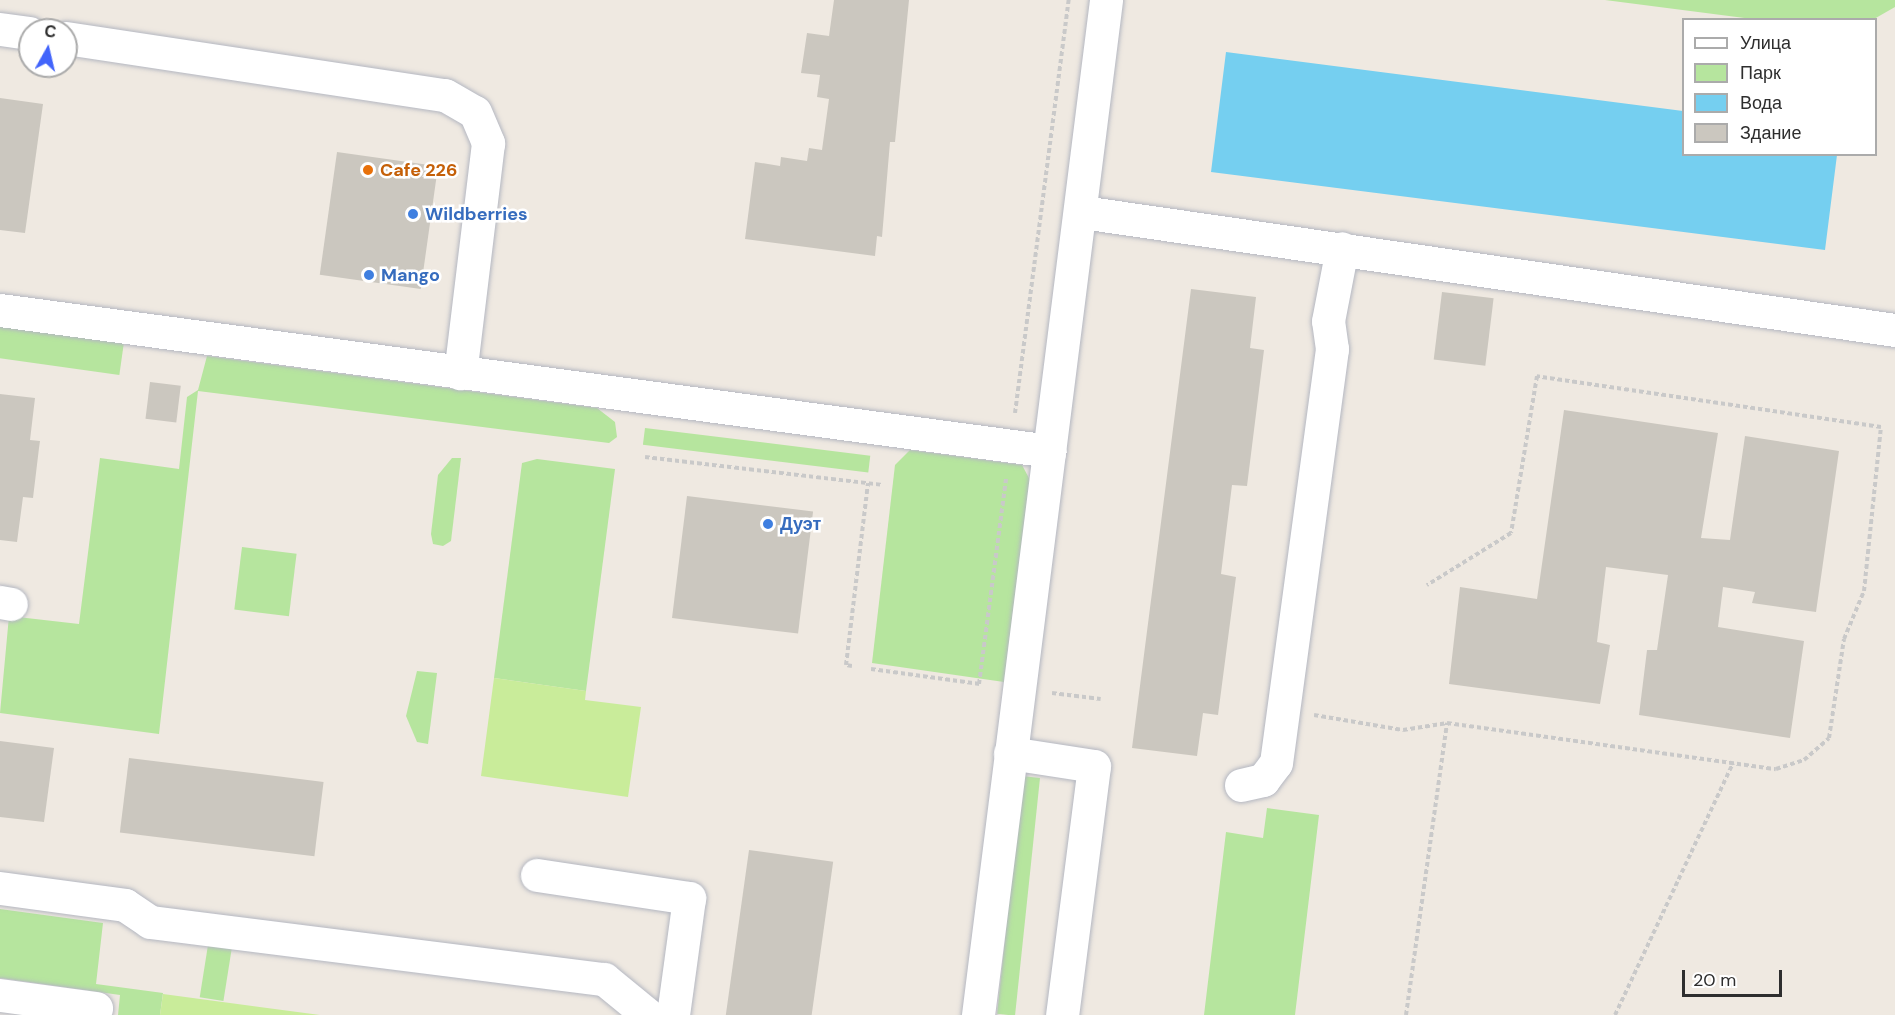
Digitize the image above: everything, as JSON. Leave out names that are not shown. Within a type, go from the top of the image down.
[{"type":"street","points":[[978,1015],[1010,753],[1082,212],[1106,0]]},
{"type":"street","points":[[0,29],[18,31]]},
{"type":"street","points":[[78,40],[445,95],[474,112],[488,143],[460,373]]},
{"type":"street","points":[[1082,212],[1895,330]]},
{"type":"street","points":[[1241,785],[1263,780],[1276,763],[1332,350],[1328,321],[1342,248]]},
{"type":"street","points":[[0,310],[1050,451]]},
{"type":"street","points":[[1010,753],[1094,766],[1062,1015]]},
{"type":"street","points":[[537,875],[689,898],[673,1015]]},
{"type":"street","points":[[0,888],[125,905],[150,922],[604,979],[648,1015]]},
{"type":"street","points":[[0,995],[96,1008]]},
{"type":"path","points":[[1014,422],[1069,0]]},
{"type":"path","points":[[1284,712],[1403,730],[1447,723],[1776,769],[1804,760],[1829,738],[1844,639],[1864,591],[1881,427],[1537,376],[1511,533],[1427,585]]},
{"type":"path","points":[[645,457],[882,485]]},
{"type":"path","points":[[979,684],[1007,474]]},
{"type":"path","points":[[852,666],[846,665],[868,483]]},
{"type":"path","points":[[871,669],[987,684]]},
{"type":"path","points":[[1044,692],[1101,699]]},
{"type":"path","points":[[1406,1015],[1447,723]]},
{"type":"path","points":[[1615,1015],[1733,763]]},
{"type":"green space","points":[[1605,0],[1895,0],[1895,7],[1876,18],[1744,18]]},
{"type":"green space","points":[[0,326],[124,343],[119,375],[0,358]]},
{"type":"green space","points":[[207,356],[597,408],[615,422],[617,437],[609,443],[198,391],[159,734],[0,713],[9,616],[79,624],[100,458],[179,469],[187,397],[198,390]]},
{"type":"green space","points":[[645,428],[870,456],[868,473],[643,445]]},
{"type":"green space","points":[[910,450],[1022,465],[1030,480],[1004,682],[872,663],[895,465]]},
{"type":"green space","points":[[452,458],[461,458],[451,541],[443,546],[433,544],[431,534],[438,475]]},
{"type":"green space","points":[[537,459],[615,469],[586,691],[494,678],[522,463]]},
{"type":"green space","points":[[242,547],[297,554],[289,616],[234,610]]},
{"type":"green space","points":[[417,671],[437,673],[428,744],[417,742],[406,716]]},
{"type":"green space","points":[[494,678],[586,691],[585,700],[641,707],[628,797],[481,776]]},
{"type":"green space","points":[[1022,776],[1040,778],[1015,1015],[997,1014]]},
{"type":"green space","points":[[1267,808],[1319,815],[1295,1015],[1204,1015],[1226,832],[1263,838]]},
{"type":"green space","points":[[0,909],[103,923],[96,984],[163,993],[160,1015],[118,1015],[120,995],[0,978]]},
{"type":"green space","points":[[208,945],[232,949],[223,1001],[200,997]]},
{"type":"green space","points":[[163,994],[320,1015],[160,1015]]},
{"type":"water","points":[[1226,52],[1682,111],[1682,156],[1837,156],[1825,250],[1211,172]]},
{"type":"building","points":[[834,0],[909,0],[895,142],[890,142],[882,237],[877,236],[875,256],[745,239],[755,162],[780,166],[781,157],[807,161],[809,148],[822,150],[829,99],[817,97],[820,75],[801,73],[807,33],[829,36]]},
{"type":"building","points":[[0,98],[43,104],[25,233],[0,230]]},
{"type":"building","points":[[337,152],[438,166],[421,289],[320,275]]},
{"type":"building","points":[[1191,289],[1256,297],[1250,348],[1264,350],[1247,486],[1232,485],[1221,574],[1236,577],[1218,715],[1203,713],[1197,756],[1132,748]]},
{"type":"building","points":[[1442,292],[1494,298],[1485,366],[1434,359]]},
{"type":"building","points":[[150,382],[181,386],[176,423],[145,419]]},
{"type":"building","points":[[0,394],[35,398],[30,440],[40,441],[33,498],[23,497],[17,542],[0,540]]},
{"type":"building","points":[[1564,410],[1718,433],[1701,538],[1730,540],[1745,436],[1839,451],[1816,612],[1752,603],[1755,592],[1723,587],[1718,627],[1804,641],[1790,738],[1639,715],[1647,650],[1657,650],[1668,575],[1606,567],[1597,642],[1610,645],[1600,704],[1449,684],[1460,587],[1537,599]]},
{"type":"building","points":[[687,496],[813,511],[798,634],[672,618]]},
{"type":"building","points":[[0,741],[54,748],[44,822],[0,817]]},
{"type":"building","points":[[129,758],[324,782],[314,856],[120,832]]},
{"type":"building","points":[[749,850],[833,862],[812,1015],[726,1015]]},
{"type":"place","name":"Cafe 226","points":[[368,170]]},
{"type":"place","name":"Wildberries","points":[[413,214]]},
{"type":"place","name":"Mango","points":[[369,275]]},
{"type":"place","name":"Дуэт","points":[[768,524]]}]
